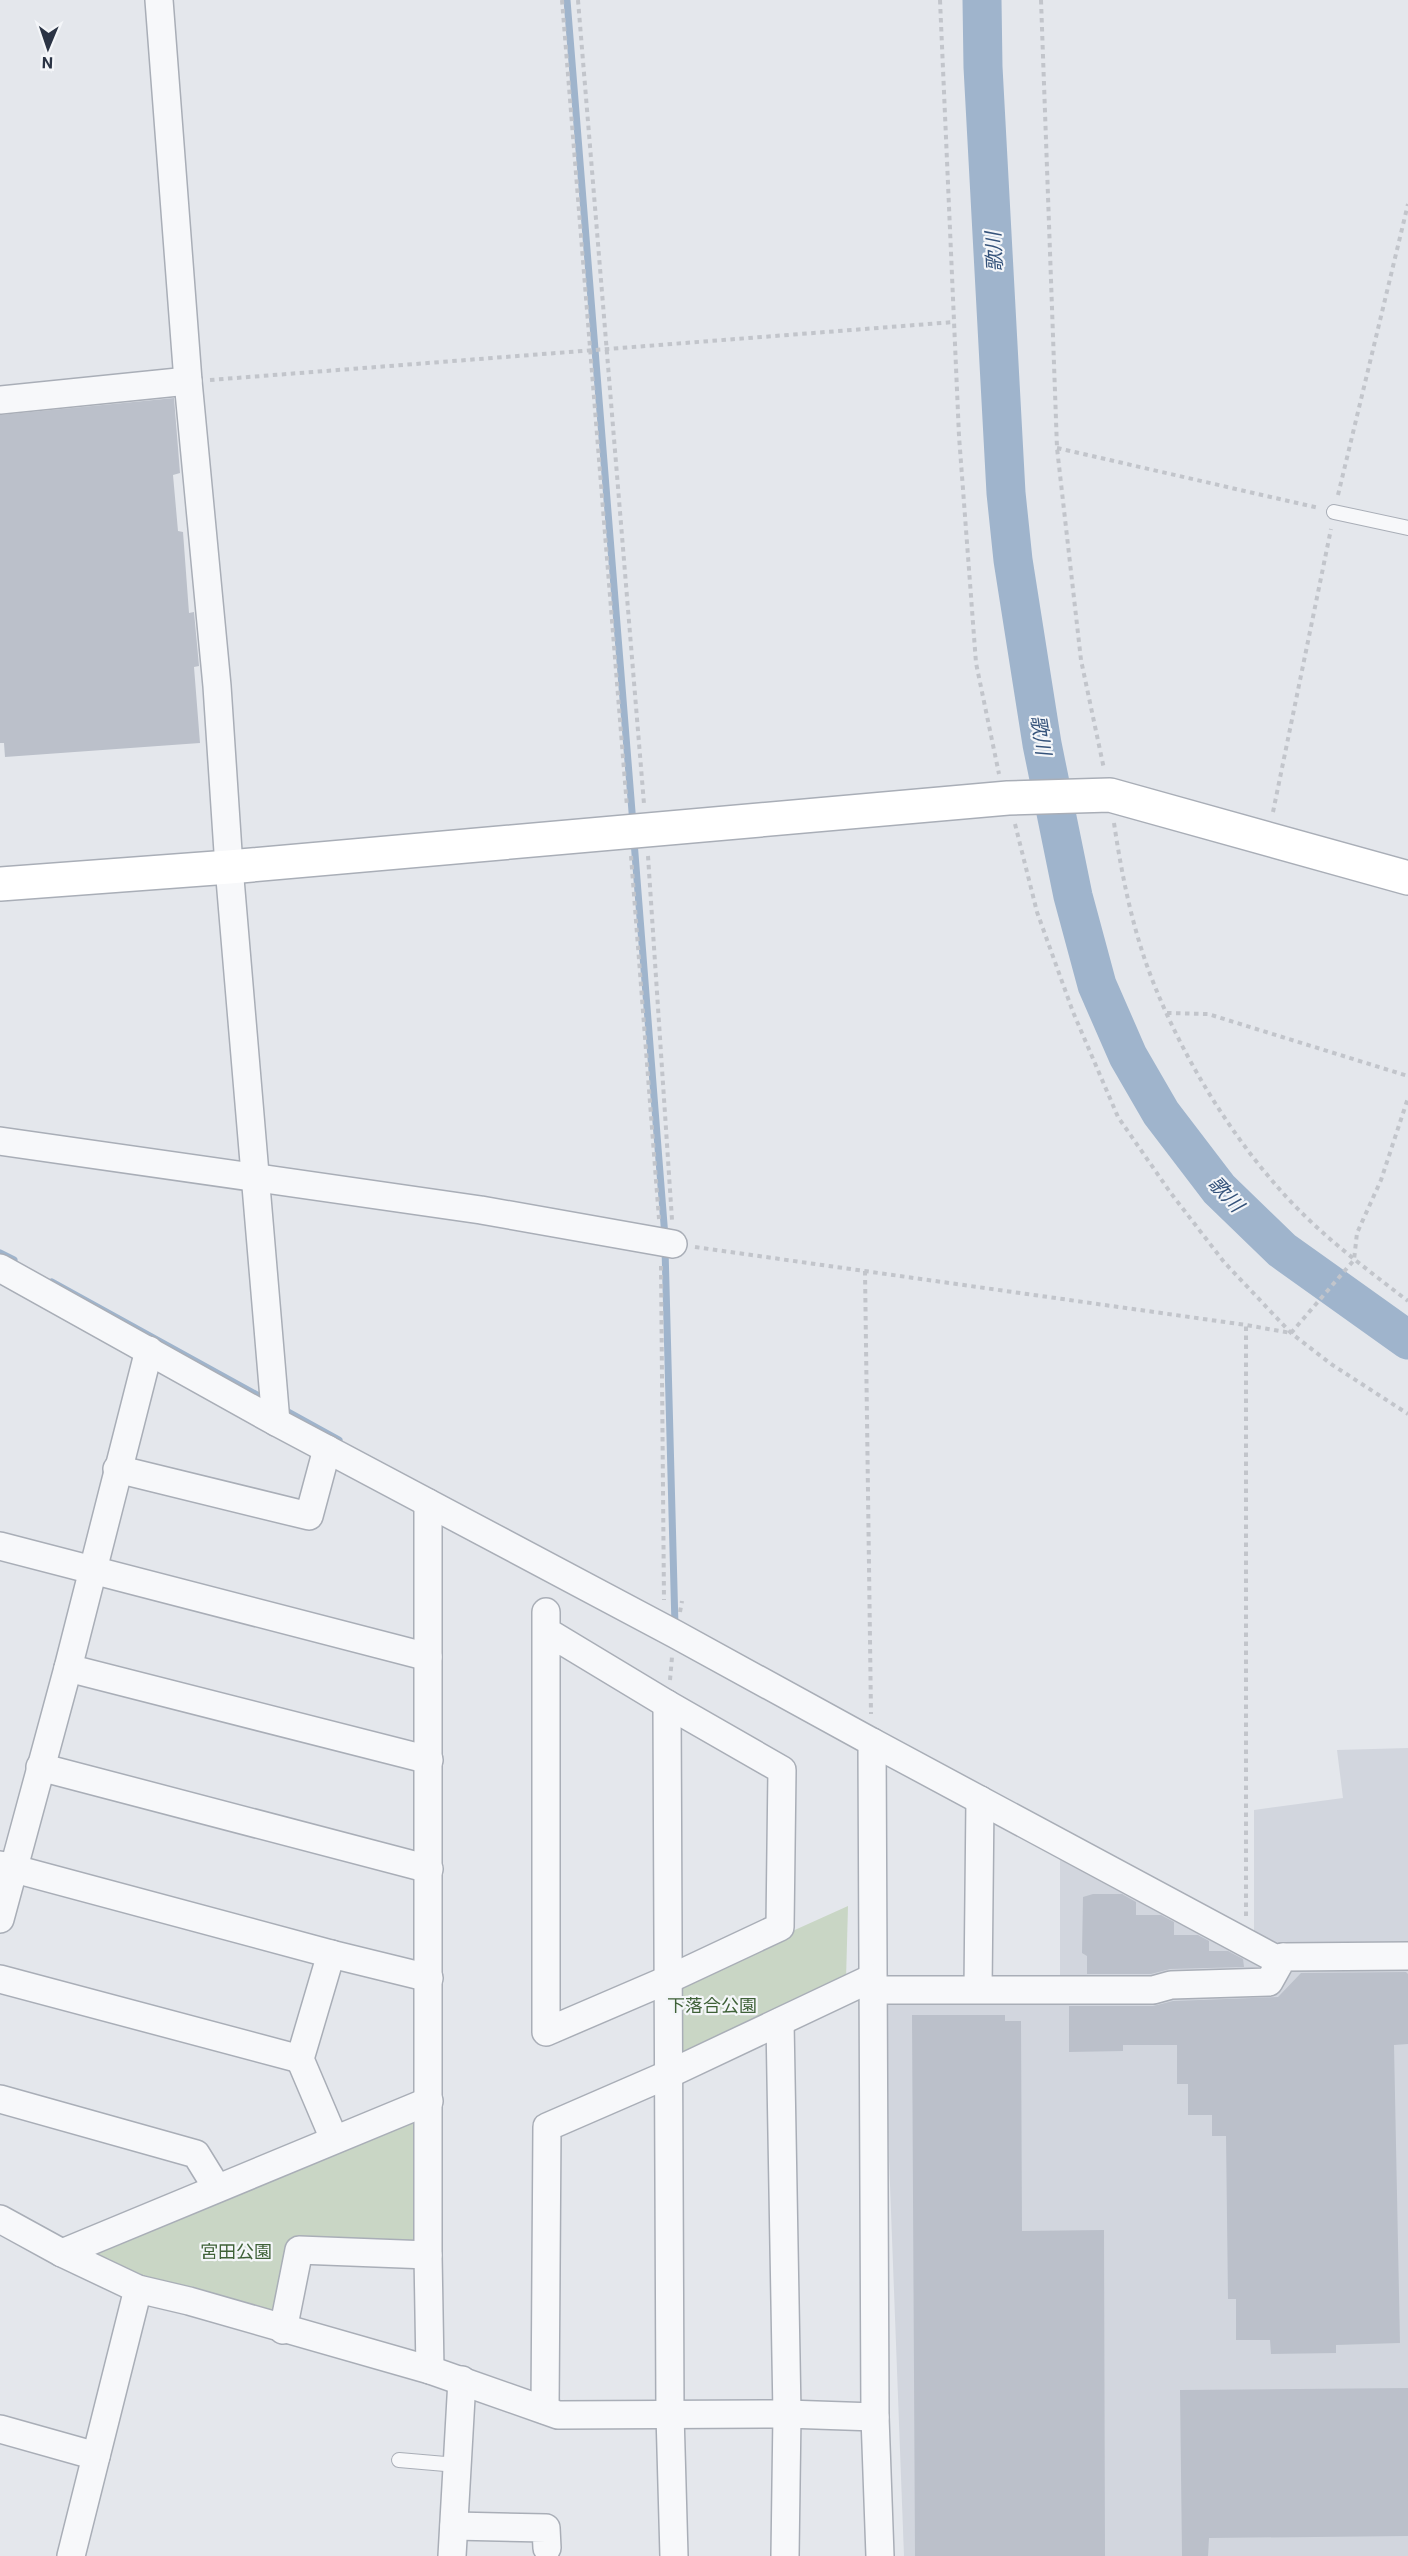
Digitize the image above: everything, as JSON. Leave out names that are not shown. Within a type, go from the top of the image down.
[{"type":"street","points":[[159,0],[188,381],[217,686],[229,867],[276,1422]]},
{"type":"street","points":[[0,400],[188,381]]},
{"type":"street","points":[[0,884],[229,867],[1016,798],[1103,795],[1408,878]]},
{"type":"street","points":[[0,1141],[482,1210],[673,1244]]},
{"type":"street","points":[[0,1268],[276,1422],[675,1634],[1276,1959],[1408,1956]]},
{"type":"street","points":[[0,1919],[7,1867],[40,1767],[68,1668],[149,1350]]},
{"type":"street","points":[[117,1469],[309,1516],[327,1449]]},
{"type":"street","points":[[428,1503],[430,2370]]},
{"type":"street","points":[[0,1546],[428,1658]]},
{"type":"street","points":[[546,1622],[667,1704],[782,1770],[780,1927],[667,1980],[546,2032],[546,1622]]},
{"type":"street","points":[[68,1668],[429,1760]]},
{"type":"street","points":[[667,1704],[670,2414],[674,2556]]},
{"type":"street","points":[[872,1742],[875,2417],[880,2556]]},
{"type":"street","points":[[40,1767],[429,1869]]},
{"type":"street","points":[[978,1989],[980,1800]]},
{"type":"street","points":[[7,1867],[429,1978]]},
{"type":"street","points":[[331,1954],[300,2059],[334,2139]]},
{"type":"street","points":[[545,2410],[547,2127],[669,2074],[780,2022],[873,1984],[978,1989],[1153,1990],[1171,1985],[1269,1982],[1283,1958]]},
{"type":"street","points":[[0,1979],[300,2059]]},
{"type":"street","points":[[780,2022],[787,2414],[785,2556]]},
{"type":"street","points":[[0,2099],[196,2154],[217,2188]]},
{"type":"street","points":[[62,2253],[429,2101]]},
{"type":"street","points":[[0,2218],[62,2253],[138,2289],[189,2301],[462,2379],[558,2415],[787,2414],[875,2417]]},
{"type":"street","points":[[284,2330],[298,2250],[428,2255]]},
{"type":"street","points":[[71,2556],[138,2289]]},
{"type":"street","points":[[452,2556],[462,2379]]},
{"type":"street","points":[[0,2429],[96,2456]]},
{"type":"street","points":[[454,2526],[546,2528]]},
{"type":"lane","points":[[1334,512],[1408,528]]},
{"type":"lane","points":[[399,2460],[457,2465]]},
{"type":"path","points":[[578,0],[646,830],[673,1244],[1246,1324],[1291,1333]]},
{"type":"path","points":[[940,0],[959,436],[976,663],[1000,777],[1016,798],[1037,912],[1073,1012],[1118,1117],[1170,1191],[1224,1262],[1291,1333],[1331,1364],[1408,1414]]},
{"type":"path","points":[[1041,0],[1057,448],[1082,660],[1103,795],[1145,961],[1167,1013],[1217,1106],[1275,1184],[1311,1222],[1354,1260],[1408,1301]]},
{"type":"path","points":[[1267,839],[1334,512],[1408,204]]},
{"type":"path","points":[[188,381],[954,322]]},
{"type":"path","points":[[1057,448],[1334,512]]},
{"type":"path","points":[[1167,1013],[1208,1014],[1408,1076]]},
{"type":"path","points":[[1291,1333],[1354,1260],[1357,1233],[1381,1180],[1408,1098]]},
{"type":"path","points":[[865,1271],[872,1742]]},
{"type":"path","points":[[1245,1941],[1246,1324]]},
{"type":"path","points":[[667,1704],[675,1634]]},
{"type":"shaded area","points":[[1408,1748],[1408,2556],[904,2556],[883,1999],[1060,2005],[1060,1848],[1254,1949],[1254,1810],[1343,1798],[1337,1750]]},
{"type":"green space","name":"下落合公園","points":[[848,1906],[846,1980],[678,2061],[675,1984]]},
{"type":"green space","name":"宮田公園","points":[[411,2115],[422,2123],[423,2245],[295,2246],[279,2321],[99,2263],[99,2250]]},
{"type":"building","points":[[174,398],[180,473],[173,475],[178,531],[183,532],[189,613],[194,612],[199,666],[194,667],[200,743],[5,757],[4,743],[0,743],[0,415]]},
{"type":"building","points":[[1093,1894],[1122,1894],[1136,1902],[1136,1915],[1161,1915],[1174,1922],[1174,1935],[1198,1935],[1209,1941],[1209,1951],[1228,1951],[1243,1959],[1244,1967],[1170,1969],[1151,1974],[1087,1974],[1087,1956],[1082,1953],[1083,1897]]},
{"type":"building","points":[[1406,1972],[1408,1974],[1408,2044],[1394,2045],[1400,2343],[1336,2345],[1336,2353],[1271,2354],[1270,2340],[1236,2340],[1236,2299],[1228,2299],[1226,2136],[1212,2136],[1212,2115],[1188,2115],[1188,2084],[1177,2084],[1177,2045],[1123,2045],[1123,2051],[1069,2052],[1069,2006],[1153,2006],[1173,2001],[1278,1997],[1301,1973]]},
{"type":"building","points":[[912,2015],[1005,2015],[1005,2021],[1021,2021],[1022,2231],[1104,2230],[1105,2556],[915,2556]]},
{"type":"building","points":[[1408,2388],[1408,2536],[1209,2538],[1208,2556],[1182,2556],[1180,2390]]},
{"type":"waterway","points":[[567,0],[633,824]]},
{"type":"waterway","name":"歌川","points":[[982,0],[983,67],[1006,493],[1013,560],[1042,744],[1073,896],[1097,985],[1128,1056],[1161,1113],[1219,1189],[1282,1250],[1408,1340]]},
{"type":"waterway","points":[[634,841],[665,1237]]},
{"type":"waterway","points":[[665,1248],[675,1626]]},
{"type":"waterway","points":[[0,1253],[14,1260]]},
{"type":"waterway","points":[[52,1282],[268,1401]]},
{"type":"waterway","points":[[281,1408],[339,1440]]}]
